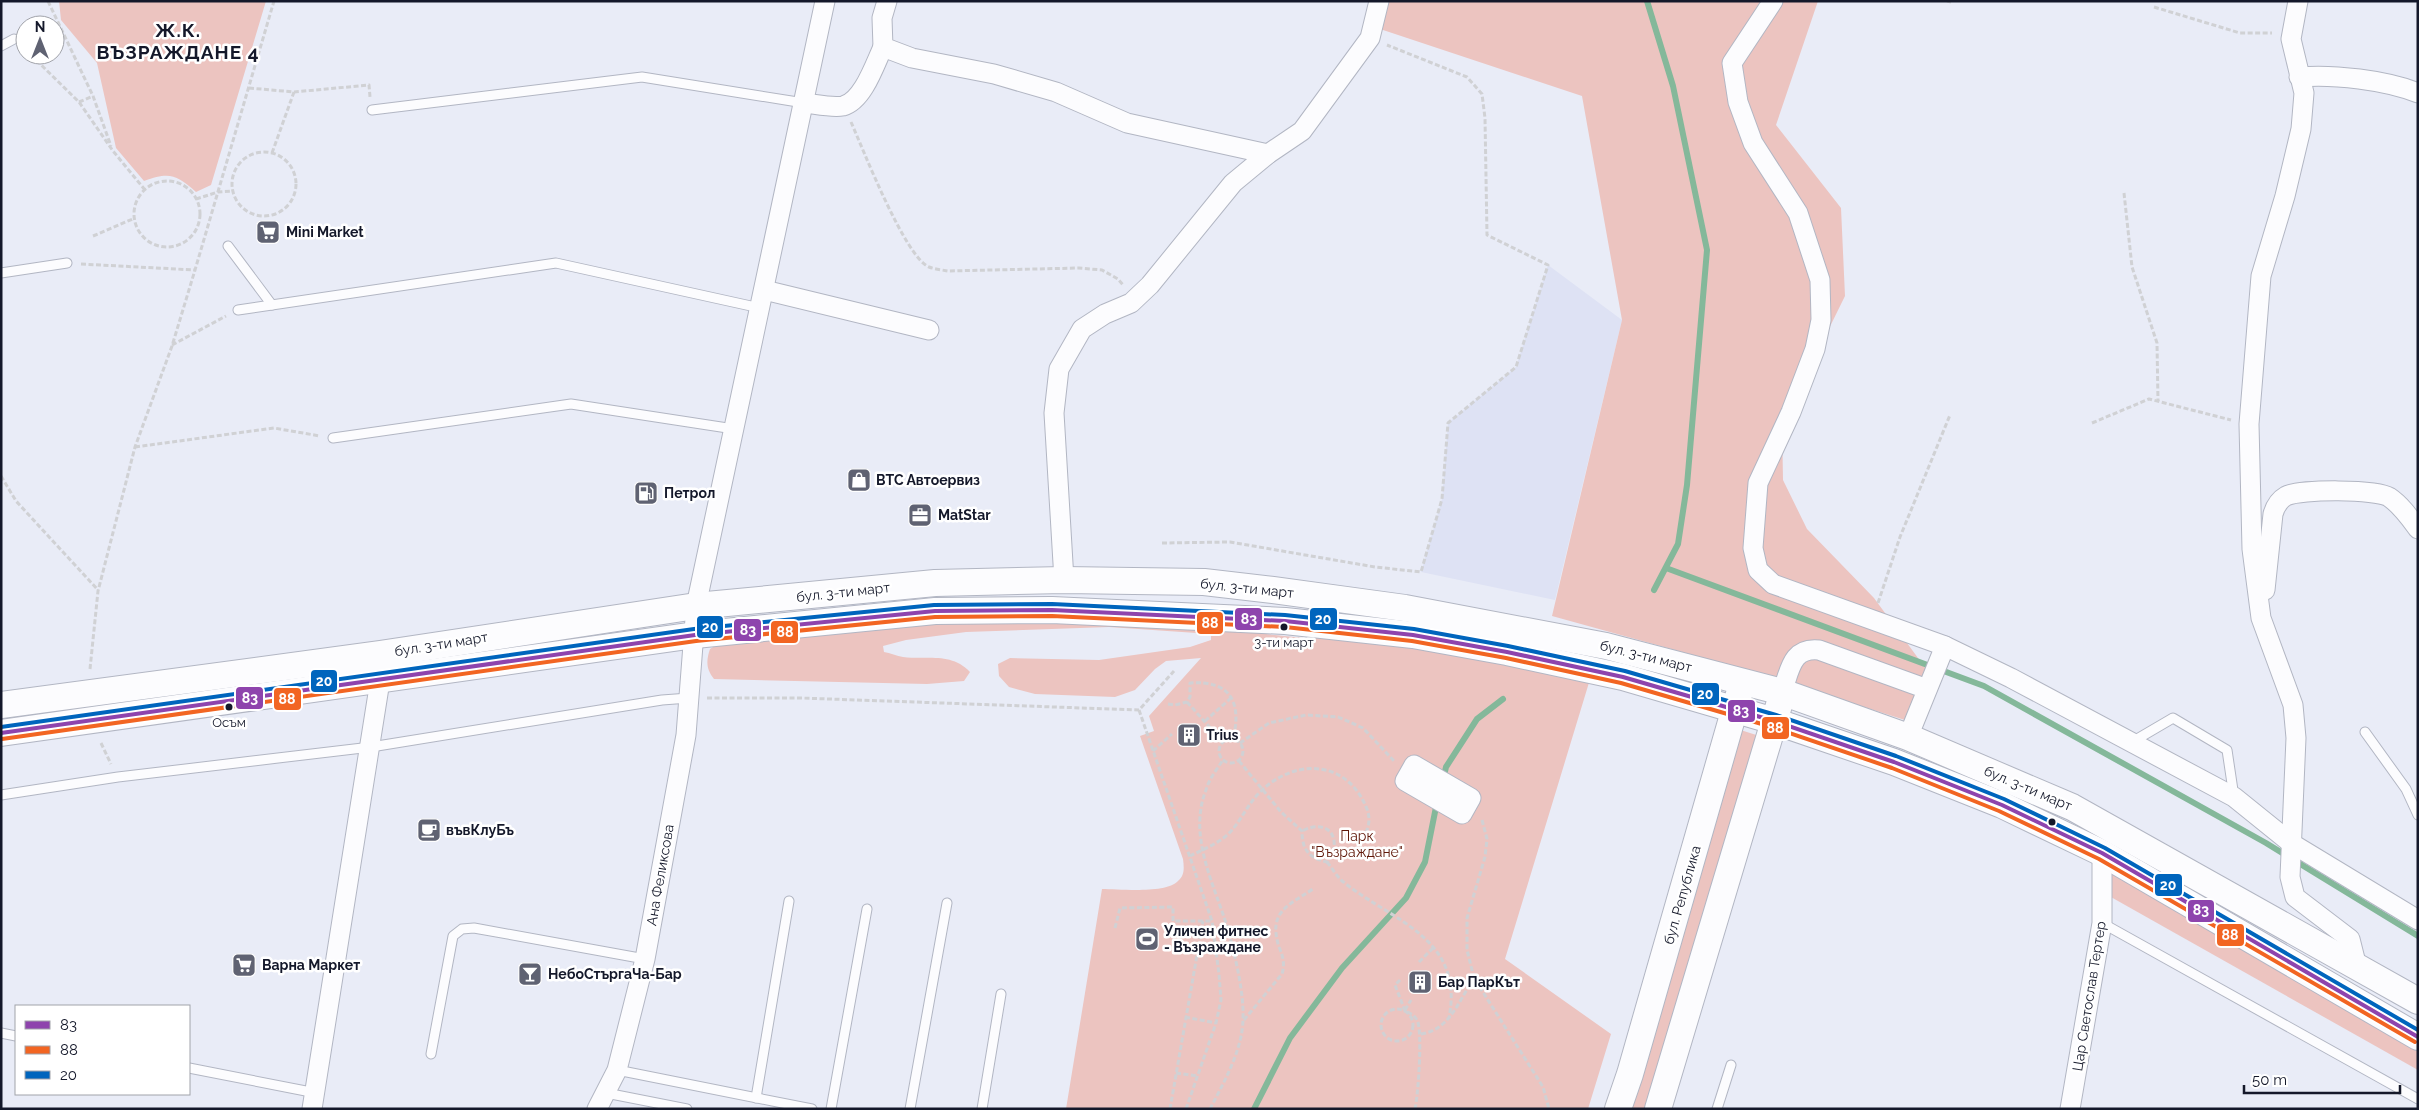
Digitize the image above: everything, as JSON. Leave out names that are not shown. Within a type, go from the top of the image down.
[{"type":"street","name":"Ана Феликсова","points":[[602,1101],[616,1070],[645,959],[686,735],[696,606],[825,1]]},
{"type":"street","points":[[804,103],[842,106],[856,99],[871,74],[883,47],[882,18],[887,1]]},
{"type":"street","points":[[1064,580],[1054,413],[1059,369],[1082,329],[1105,314],[1131,303],[1150,285],[1234,183],[1268,154],[1302,132],[1370,38],[1379,1]]},
{"type":"street","points":[[1773,1],[1732,63],[1738,102],[1753,143],[1798,213],[1820,280],[1821,320],[1815,349],[1791,412],[1758,483],[1753,548],[1758,570],[1773,584],[1873,620],[1942,653],[2011,678],[2132,742],[2234,797],[2291,845],[2418,920]]},
{"type":"street","points":[[2298,1],[2291,39],[2304,93],[2301,129],[2285,196],[2261,276],[2249,424],[2252,549],[2261,618],[2293,705],[2296,738],[2290,869],[2295,897],[2350,939],[2356,967]]},
{"type":"street","points":[[883,47],[912,58],[994,74],[1056,92],[1127,123],[1268,154]]},
{"type":"street","points":[[2299,76],[2320,75],[2353,78],[2418,93]]},
{"type":"street","points":[[762,299],[929,330]]},
{"type":"street","points":[[2261,618],[2273,514],[2275,506],[2287,496],[2354,490],[2388,496],[2406,513],[2418,529]]},
{"type":"street","name":"бул. 3-ти март","points":[[1,705],[381,654],[696,606],[936,583],[1064,580],[1204,582],[1405,608],[1606,646],[1782,692],[1908,737],[2072,807],[2418,1001]]},
{"type":"street","name":"бул. 3-ти март","points":[[1,733],[380,681],[695,635],[935,611],[1052,610],[1285,620],[1413,635],[1623,676],[1735,711],[1774,721],[1894,762],[2002,805],[2102,853],[2418,1037]]},
{"type":"street","points":[[1658,1109],[1782,692],[1794,660],[1799,653],[1810,649],[1819,650],[1929,684]]},
{"type":"street","points":[[1908,737],[1942,653]]},
{"type":"street","points":[[314,1101],[380,681]]},
{"type":"street","name":"бул. Република","points":[[1618,1109],[1630,1074],[1742,681]]},
{"type":"street","points":[[1410,774],[1405,781],[1462,814],[1466,806]]},
{"type":"street","name":"Цар Светослав Тертер","points":[[2070,1109],[2102,923],[2102,853]]},
{"type":"lane","points":[[1,46],[14,39]]},
{"type":"lane","points":[[372,110],[642,76],[804,103]]},
{"type":"lane","points":[[228,246],[272,305]]},
{"type":"lane","points":[[1,273],[67,263]]},
{"type":"lane","points":[[238,310],[556,263],[762,299]]},
{"type":"lane","points":[[333,438],[571,404],[734,428]]},
{"type":"lane","points":[[1,796],[118,777],[371,747],[662,700],[688,698]]},
{"type":"lane","points":[[2132,742],[2173,718],[2227,750],[2234,797]]},
{"type":"lane","points":[[2365,732],[2406,789],[2418,815]]},
{"type":"lane","points":[[756,1098],[789,901]]},
{"type":"lane","points":[[910,1109],[947,903]]},
{"type":"lane","points":[[831,1109],[866,909]]},
{"type":"lane","points":[[2102,923],[2418,1099]]},
{"type":"lane","points":[[431,1054],[453,936],[462,929],[474,928],[645,959]]},
{"type":"lane","points":[[982,1109],[1001,994]]},
{"type":"lane","points":[[1,1033],[15,1036]]},
{"type":"lane","points":[[1717,1109],[1731,1065]]},
{"type":"lane","points":[[190,1068],[314,1101]]},
{"type":"lane","points":[[616,1070],[812,1109]]},
{"type":"lane","points":[[602,1101],[687,1109]]},
{"type":"path","points":[[48,1],[93,96],[113,151]]},
{"type":"path","points":[[87,694],[98,591],[135,447],[172,346],[274,1]]},
{"type":"path","points":[[1947,1],[1951,2]]},
{"type":"path","points":[[2154,7],[2240,33],[2282,33],[2291,39]]},
{"type":"path","points":[[1162,543],[1230,542],[1375,567],[1421,572],[1442,499],[1448,423],[1516,367],[1548,265],[1486,236],[1485,118],[1482,94],[1467,77],[1370,38]]},
{"type":"path","points":[[41,65],[79,102],[113,151],[145,190]]},
{"type":"path","points":[[249,88],[294,92],[369,85],[372,110]]},
{"type":"path","points":[[272,153],[294,92]]},
{"type":"path","points":[[79,102],[93,96]]},
{"type":"path","points":[[842,106],[894,220],[916,254],[927,267],[948,271],[1079,268],[1102,270],[1118,279],[1131,303]]},
{"type":"path","points":[[261,152],[272,153],[290,164],[295,173],[296,194],[291,204],[274,216],[253,215],[240,205],[232,191],[232,180],[235,170],[242,161],[251,155],[261,152]]},
{"type":"path","points":[[163,182],[173,182],[182,185],[196,199],[200,209],[196,229],[190,237],[177,245],[162,246],[152,243],[138,228],[135,208],[145,190],[163,182]]},
{"type":"path","points":[[196,199],[218,192],[232,191]]},
{"type":"path","points":[[2124,193],[2132,267],[2157,343],[2158,401]]},
{"type":"path","points":[[94,236],[135,218]]},
{"type":"path","points":[[67,263],[195,270]]},
{"type":"path","points":[[172,346],[238,310]]},
{"type":"path","points":[[2092,423],[2149,399],[2249,424]]},
{"type":"path","points":[[1873,620],[1900,537],[1950,415]]},
{"type":"path","points":[[135,447],[274,428],[333,438]]},
{"type":"path","points":[[1,476],[16,500],[98,591]]},
{"type":"path","points":[[1139,710],[1174,671]]},
{"type":"path","points":[[1168,704],[1175,705],[1187,702],[1190,697],[1190,683],[1210,684],[1223,690],[1232,698],[1236,708],[1237,720],[1233,739]]},
{"type":"path","points":[[688,698],[801,698],[1139,710]]},
{"type":"path","points":[[1205,721],[1232,698]]},
{"type":"path","points":[[1187,702],[1223,742]]},
{"type":"path","points":[[1139,710],[1212,922],[1220,992],[1216,1023],[1186,1109]]},
{"type":"path","points":[[1240,743],[1269,723],[1306,715],[1338,717],[1363,728],[1394,761],[1410,774]]},
{"type":"path","points":[[90,720],[118,777]]},
{"type":"path","points":[[1153,751],[1172,734]]},
{"type":"path","points":[[1233,739],[1240,743],[1243,754],[1239,761],[1229,763],[1223,760],[1219,753],[1223,742],[1233,739]]},
{"type":"path","points":[[1210,1109],[1226,1078],[1238,1045],[1243,1021],[1242,994],[1229,933],[1207,870],[1200,827],[1201,809],[1206,789],[1223,760]]},
{"type":"path","points":[[1239,761],[1262,790],[1302,831],[1302,844],[1307,854],[1327,862],[1340,879],[1422,934],[1434,947],[1445,967],[1451,990],[1452,1006],[1449,1018]]},
{"type":"path","points":[[1190,856],[1221,840],[1232,830],[1246,806],[1281,775],[1311,768],[1340,774],[1361,792],[1369,812],[1368,827],[1364,837],[1357,843]]},
{"type":"path","points":[[1466,806],[1483,820],[1487,839],[1485,857],[1468,918],[1467,950],[1474,978],[1543,1087],[1549,1109]]},
{"type":"path","points":[[1302,831],[1313,825],[1326,828],[1332,834],[1333,855],[1327,862]]},
{"type":"path","points":[[1243,1021],[1282,974],[1284,966],[1276,937],[1275,923],[1279,913],[1313,890]]},
{"type":"path","points":[[1115,928],[1120,908],[1174,907],[1174,921],[1212,922]]},
{"type":"path","points":[[1170,1109],[1203,922]]},
{"type":"path","points":[[1419,962],[1434,947]]},
{"type":"path","points":[[1421,1034],[1432,1032],[1449,1018],[1474,978]]},
{"type":"path","points":[[1400,980],[1395,985],[1405,1011],[1412,1019],[1412,1030],[1410,1035],[1401,1042],[1390,1040],[1382,1033],[1382,1018],[1394,1009],[1405,1011],[1412,1014],[1417,1021],[1421,1034],[1418,1062],[1418,1096],[1415,1109]]},
{"type":"path","points":[[1405,1011],[1411,1000]]},
{"type":"path","points":[[1185,1017],[1216,1023]]},
{"type":"path","points":[[1176,1073],[1198,1076]]},
{"type":"shaded area","points":[[1548,265],[1622,320],[1555,600],[1421,572],[1442,499],[1448,423],[1516,367]]},
{"type":"green space","points":[[59,1],[266,1],[211,185],[196,192],[183,181],[172,176],[160,176],[144,181],[116,148],[97,63],[65,25],[65,15],[60,15]]},
{"type":"green space","points":[[1382,1],[1818,1],[1776,125],[1841,208],[1845,296],[1782,424],[1783,480],[1807,529],[1874,598],[1929,673],[1908,721],[1751,671],[1552,616],[1622,320],[1582,96],[1377,28]]},
{"type":"green space","name":"Парк \"Възраждане\"","points":[[951,620],[1201,623],[1266,634],[1304,638],[1366,637],[1591,676],[1505,959],[1611,1034],[1588,1109],[1066,1109],[1102,889],[1142,890],[1164,888],[1178,881],[1183,874],[1183,859],[1140,736],[1154,731],[1149,716],[1201,658],[1166,661],[1155,669],[1135,690],[1115,697],[1035,694],[1009,687],[999,676],[998,664],[1010,658],[1099,660],[1190,647],[1211,640],[1211,634],[1109,627],[966,632],[906,640],[883,646],[884,652],[901,657],[947,659],[963,666],[970,672],[964,681],[927,684],[714,679],[708,668],[707,661],[710,649],[721,642]]},
{"type":"green space","points":[[1731,727],[1769,739],[1656,1109],[1632,1109],[1630,1074]]},
{"type":"green space","points":[[2102,853],[2418,1037],[2418,1070],[2102,892]]},
{"type":"waterway","points":[[1647,1],[1673,86],[1707,250],[1687,485],[1678,544],[1654,590]]},
{"type":"waterway","points":[[1666,568],[1984,686],[2266,843],[2418,936]]},
{"type":"waterway","points":[[1443,780],[1446,767],[1477,719],[1503,699]]},
{"type":"waterway","points":[[1254,1109],[1290,1038],[1342,968],[1406,898],[1425,862],[1437,802]]},
{"type":"transit line","name":"20","points":[[1,727],[694,629],[934,605],[1052,604],[1285,615],[1414,629],[1508,646],[1625,671],[1776,715],[1896,756],[2004,799],[2105,848],[2418,1030]]},
{"type":"transit line","name":"83","points":[[1,733],[695,635],[935,611],[1052,610],[1285,621],[1413,635],[1507,652],[1623,677],[1774,721],[1894,762],[2002,805],[2102,853],[2418,1037]]},
{"type":"transit line","name":"88","points":[[2,739],[696,641],[935,617],[1052,616],[1285,627],[1412,641],[1506,658],[1621,683],[1772,727],[1892,768],[1999,811],[2099,859],[2415,1042]]},
{"type":"place","name":"Mini Market","points":[[268,232]]},
{"type":"place","name":"ВТС Автоервиз","points":[[859,480]]},
{"type":"place","name":"Петрол","points":[[646,493]]},
{"type":"place","name":"MatStar","points":[[920,515]]},
{"type":"place","name":"3-ти март","points":[[1284,627]]},
{"type":"place","name":"Осъм","points":[[229,707]]},
{"type":"place","name":"Trius","points":[[1189,735]]},
{"type":"place","name":"въвКлуБъ","points":[[429,830]]},
{"type":"place","name":"Уличен фитнес - Възраждане","points":[[1147,939]]},
{"type":"place","name":"Варна Маркет","points":[[244,965]]},
{"type":"place","name":"НебоСтъргаЧа-Бар","points":[[530,974]]},
{"type":"place","name":"Бар ПарКът","points":[[1420,982]]},
{"type":"district","name":"Ж.К. ВЪЗРАЖДАНЕ 4","points":[[178,41]]}]
